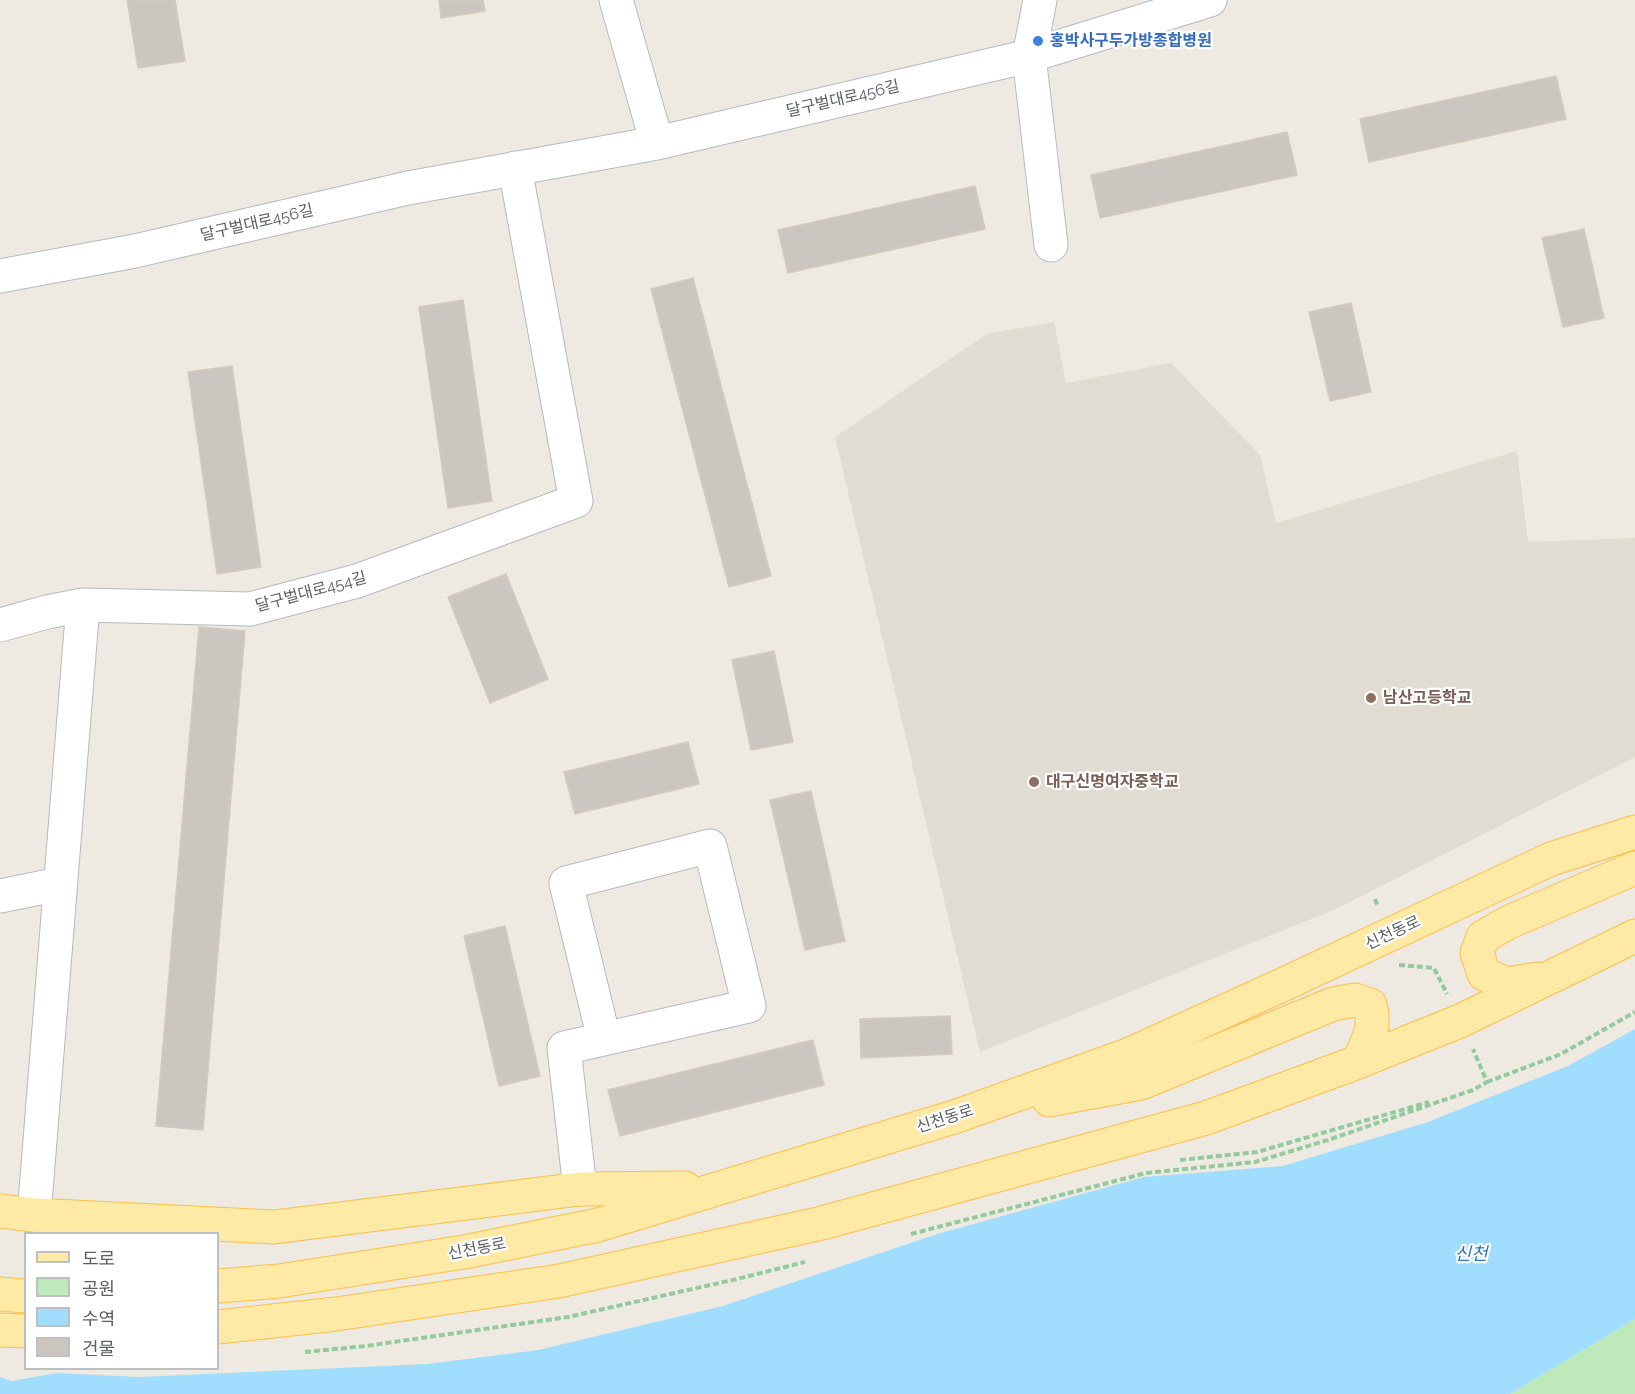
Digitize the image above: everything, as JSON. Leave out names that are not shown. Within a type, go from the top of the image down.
[{"type":"main road","points":[[1551,859],[1635,809]]},
{"type":"main road","name":"신천동로","points":[[219,1286],[279,1281],[464,1252],[598,1225],[957,1116],[1128,1055],[1551,859],[1635,832]]},
{"type":"main road","points":[[1549,978],[1506,984],[1484,974],[1477,953],[1483,937],[1507,923],[1635,868]]},
{"type":"main road","points":[[219,1327],[336,1314],[559,1281],[822,1223],[1206,1118],[1358,1062],[1460,1021],[1635,936]]},
{"type":"main road","points":[[957,1116],[1141,1083],[1333,1004],[1355,1000],[1370,1005],[1374,1017],[1370,1036],[1358,1062]]},
{"type":"main road","points":[[0,1211],[158,1227],[274,1227],[580,1189],[722,1188]]},
{"type":"main road","points":[[0,1294],[24,1296]]},
{"type":"main road","points":[[0,1330],[24,1331]]},
{"type":"street","points":[[616,0],[657,143]]},
{"type":"street","points":[[1040,0],[1029,56],[1050,245]]},
{"type":"street","name":"달구벌대로456길","points":[[0,276],[135,251],[408,188],[657,143],[1029,56],[1210,0]]},
{"type":"street","name":"달구벌대로454길","points":[[0,625],[83,605],[250,609],[357,581],[576,501],[515,168]]},
{"type":"street","points":[[34,1215],[83,605]]},
{"type":"street","points":[[580,1189],[564,1048],[604,1039],[749,1006],[710,846],[567,883],[604,1039]]},
{"type":"street","points":[[0,896],[59,884]]},
{"type":"shaded area","points":[[1054,322],[1066,383],[1171,363],[1260,455],[1276,523],[1517,451],[1528,542],[1635,538],[1635,757],[1336,909],[980,1052],[835,437],[987,334]]},
{"type":"green space","points":[[1635,1319],[1635,1394],[1510,1394]]},
{"type":"water","name":"신천","points":[[1635,1029],[1635,1319],[1510,1394],[0,1394],[0,1377],[12,1381],[56,1373],[139,1377],[427,1364],[538,1350],[723,1306],[937,1234],[1144,1177],[1283,1166],[1428,1122],[1568,1066]]},
{"type":"building","points":[[127,0],[175,0],[185,61],[138,68]]},
{"type":"building","points":[[439,0],[483,0],[485,11],[441,18]]},
{"type":"building","points":[[1556,76],[1566,119],[1369,162],[1360,119]]},
{"type":"building","points":[[1287,132],[1297,175],[1100,218],[1091,175]]},
{"type":"building","points":[[975,186],[985,229],[788,273],[778,230]]},
{"type":"building","points":[[1584,229],[1604,318],[1563,327],[1542,238]]},
{"type":"building","points":[[693,278],[771,576],[729,587],[651,289]]},
{"type":"building","points":[[463,300],[492,501],[448,508],[419,307]]},
{"type":"building","points":[[1351,303],[1371,392],[1330,401],[1309,312]]},
{"type":"building","points":[[232,366],[261,567],[217,574],[188,372]]},
{"type":"building","points":[[506,574],[548,679],[490,703],[448,597]]},
{"type":"building","points":[[199,627],[245,631],[203,1130],[156,1126]]},
{"type":"building","points":[[774,651],[793,742],[751,750],[732,660]]},
{"type":"building","points":[[688,742],[699,784],[575,814],[564,772]]},
{"type":"building","points":[[811,791],[845,941],[805,950],[770,800]]},
{"type":"building","points":[[505,926],[540,1076],[499,1086],[464,936]]},
{"type":"building","points":[[950,1016],[952,1054],[861,1058],[860,1019]]},
{"type":"building","points":[[813,1040],[824,1085],[620,1136],[608,1090]]},
{"type":"place","name":"홍박사구두가방종합병원","points":[[1038,41]]},
{"type":"place","name":"남산고등학교","points":[[1371,698]]},
{"type":"place","name":"대구신명여자중학교","points":[[1034,782]]}]
